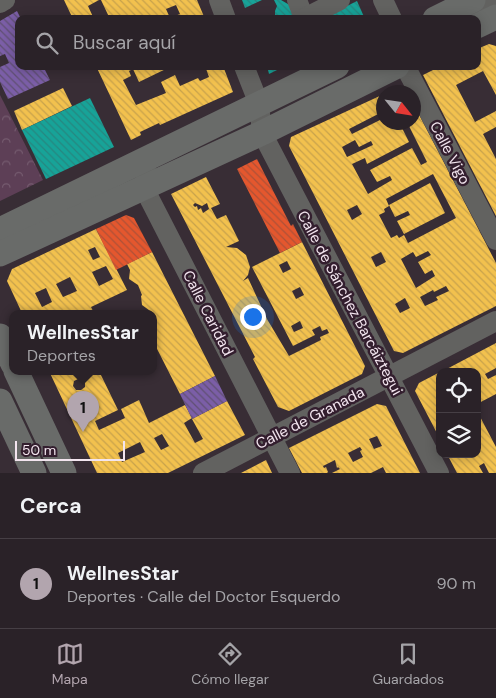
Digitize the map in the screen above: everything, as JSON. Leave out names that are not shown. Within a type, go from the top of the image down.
[{"type":"main road","points":[[443,15],[473,0]]},
{"type":"main road","points":[[481,24],[496,17]]},
{"type":"main road","points":[[0,230],[329,70]]},
{"type":"main road","points":[[0,254],[262,133],[389,70]]},
{"type":"main road","points":[[0,336],[9,355]]},
{"type":"main road","points":[[18,375],[64,473]]},
{"type":"main road","points":[[0,401],[34,473]]},
{"type":"street","points":[[0,3],[5,0]]},
{"type":"street","points":[[219,0],[225,15]]},
{"type":"street","points":[[301,12],[340,0]]},
{"type":"street","points":[[384,0],[390,15]]},
{"type":"street","points":[[481,15],[496,2]]},
{"type":"street","points":[[246,70],[259,104],[262,133]]},
{"type":"street","name":"Calle Vigo","points":[[407,70],[496,240]]},
{"type":"street","name":"Calle de Sánchez Barcáiztegui","points":[[262,133],[439,473]]},
{"type":"street","points":[[144,188],[149,168],[195,135]]},
{"type":"street","name":"Calle Caridad","points":[[144,188],[290,473]]},
{"type":"street","name":"Calle de Granada","points":[[203,473],[496,322]]},
{"type":"green space","points":[[0,95],[43,180],[0,201]]},
{"type":"building: Viviendas","points":[[64,0],[99,0],[88,6],[92,15],[71,15]]},
{"type":"building: Viviendas","points":[[101,0],[197,0],[203,15],[178,15],[180,14],[176,5],[166,9],[169,15],[108,15]]},
{"type":"building: Viviendas","points":[[489,44],[496,46],[496,95],[483,71],[456,85],[475,122],[496,111],[496,127],[483,134],[496,159],[496,216],[423,75],[433,70],[481,70],[481,47]]},
{"type":"building: Viviendas","points":[[98,70],[131,70],[129,71],[131,76],[123,80],[136,105],[166,93],[161,82],[175,75],[180,86],[198,78],[200,81],[209,77],[206,70],[225,70],[233,92],[160,125],[159,123],[140,132],[141,135],[131,140]]},
{"type":"building: Viviendas","points":[[133,70],[164,70],[139,82]]},
{"type":"building: Viviendas","points":[[63,88],[72,106],[22,130],[14,111]]},
{"type":"building: Viviendas","points":[[376,98],[376,115],[349,129],[352,134],[376,122],[376,130],[403,130],[409,142],[367,164],[365,158],[352,164],[368,194],[392,180],[390,176],[377,182],[370,170],[412,148],[421,165],[427,162],[411,130],[421,130],[421,118],[496,263],[496,306],[403,353],[394,351],[289,146],[291,137]],"holes":[[[355,140],[359,147],[371,141],[373,145],[347,157],[342,147]],[[433,174],[456,218],[408,243],[404,235],[399,238],[397,235],[391,238],[379,215],[385,212],[384,209],[389,206],[386,199]],[[357,205],[362,214],[352,220],[347,210]],[[428,251],[431,255],[418,262],[425,274],[432,270],[435,276],[416,288],[401,259],[413,252],[416,257]],[[381,252],[386,262],[376,267],[371,257]],[[446,286],[449,291],[436,297],[438,300],[425,306],[420,297],[433,290],[434,292]],[[405,298],[410,308],[400,313],[395,304]]]},
{"type":"building: Viviendas","points":[[206,177],[220,204],[211,208],[217,219],[226,215],[239,241],[226,247],[237,248],[246,255],[250,267],[248,275],[243,281],[248,278],[267,319],[289,356],[321,340],[320,337],[329,333],[327,329],[322,331],[320,326],[312,330],[315,335],[293,346],[252,267],[302,242],[365,366],[362,374],[289,411],[278,407],[253,359],[255,357],[171,194]],"holes":[[[195,203],[202,206],[207,203],[209,209],[203,213],[201,208],[198,210],[197,206],[193,205]],[[287,261],[291,269],[283,273],[279,265]],[[300,287],[304,295],[296,299],[292,291]],[[300,321],[303,328],[294,332],[291,326]]]},
{"type":"building: Viviendas","points":[[430,183],[445,213],[404,234],[397,221],[410,215],[408,211],[395,217],[389,205]]},
{"type":"building: Viviendas","points":[[96,229],[127,290],[91,307],[92,310],[21,310],[7,281],[12,269]],"holes":[[[95,247],[100,257],[93,260],[88,250]],[[106,266],[113,279],[99,286],[92,272]],[[70,277],[77,291],[63,297],[56,284]],[[46,288],[52,302],[42,307],[35,293]]]},
{"type":"building: Viviendas","points":[[152,252],[215,376],[180,394],[157,349],[157,310],[149,310],[142,305],[142,295],[138,285],[129,279],[130,270],[127,264]]},
{"type":"building: Viviendas","points":[[496,343],[496,368],[485,374],[488,379],[496,375],[496,394],[481,402],[481,368],[449,368]]},
{"type":"building: Viviendas","points":[[436,374],[436,431],[415,391],[419,383]]},
{"type":"building: Viviendas","points":[[51,375],[101,375],[118,410],[95,421],[99,430],[125,418],[121,409],[139,400],[149,423],[185,405],[192,418],[184,423],[195,443],[203,439],[192,419],[227,401],[245,435],[168,473],[97,473]],"holes":[[[82,379],[85,383],[85,387],[81,390],[76,390],[73,386],[74,381]],[[91,401],[95,404],[96,408],[90,414],[85,411],[84,407],[86,403]],[[162,434],[169,446],[161,450],[154,438]],[[140,442],[145,452],[122,462],[118,453]]]},
{"type":"building: Viviendas","points":[[377,404],[386,406],[420,473],[386,473],[383,467],[371,473],[332,473],[340,469],[337,468],[335,460],[323,466],[324,468],[326,467],[327,473],[302,473],[289,448]],"holes":[[[377,436],[382,446],[374,449],[369,439]],[[360,447],[363,457],[353,462],[348,453]]]},
{"type":"building: Viviendas","points":[[481,419],[496,447],[496,473],[489,473],[484,463],[479,466],[483,473],[457,473],[449,458],[481,458]]},
{"type":"building: Viviendas","points":[[266,460],[272,473],[241,473]]},
{"type":"building: Comercios","points":[[257,159],[291,226],[293,224],[302,242],[280,253],[237,169]]},
{"type":"building: Comercios","points":[[126,215],[134,218],[152,252],[116,270],[96,229]]},
{"type":"building: Oficinas","points":[[17,11],[19,15],[15,15],[15,70],[45,70],[50,80],[8,99],[0,82],[0,67],[9,63],[5,54],[0,56],[0,21]]},
{"type":"building: Oficinas","points":[[215,376],[227,401],[192,419],[180,394]]},
{"type":"building: Público","points":[[242,0],[262,0],[245,8]]},
{"type":"building: Público","points":[[274,0],[281,0],[293,7],[294,15],[275,15],[277,6]]},
{"type":"building: Público","points":[[357,1],[363,15],[329,15]]},
{"type":"building: Público","points":[[268,70],[277,70],[269,74]]},
{"type":"building: Público","points":[[90,98],[114,147],[46,179],[22,130]]},
{"type":"place","name":"WellnesStar","points":[[83,432]]}]
